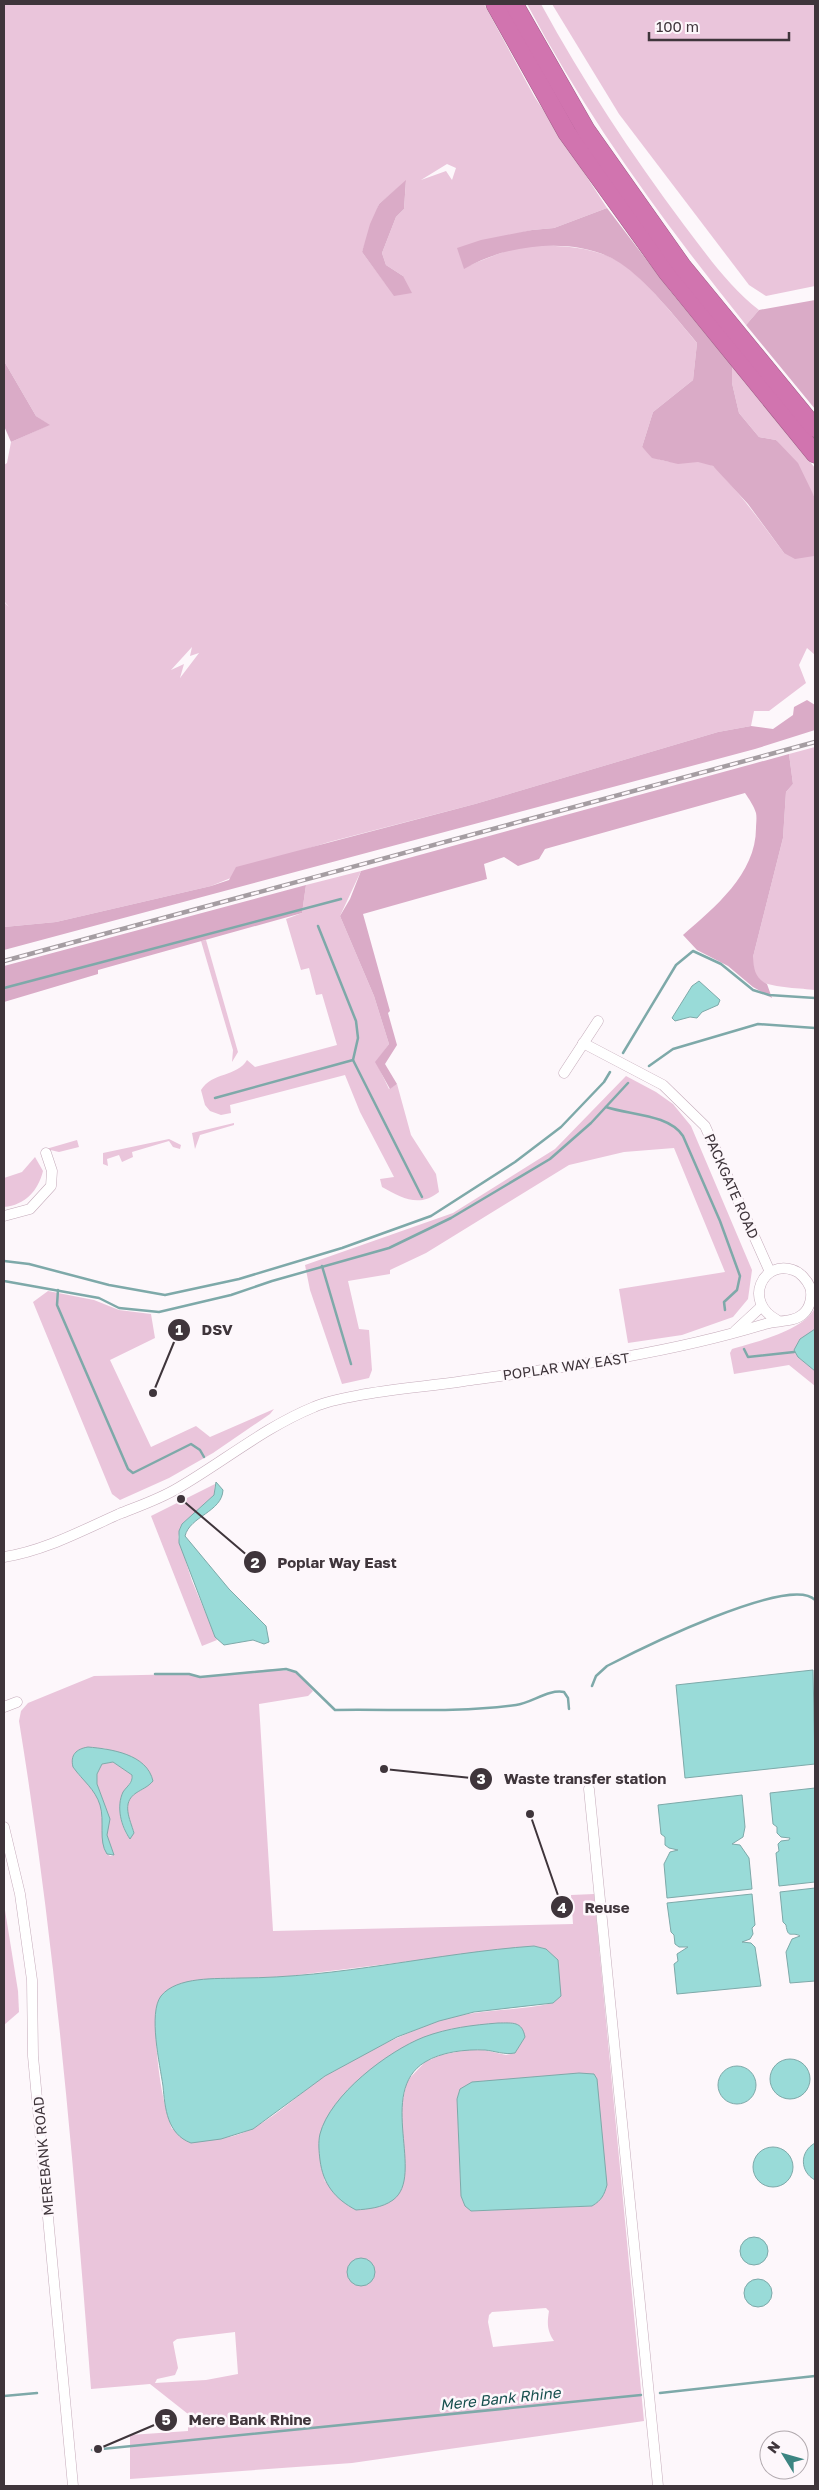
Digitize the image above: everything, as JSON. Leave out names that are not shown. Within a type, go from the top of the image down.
[{"type":"highway","points":[[495,4],[567,133],[667,272],[815,454]]},
{"type":"highway","points":[[514,4],[591,138],[682,266],[815,428]]},
{"type":"street","points":[[564,1073],[598,1021]]},
{"type":"street","name":"PACKGATE ROAD","points":[[583,1043],[663,1085],[705,1126],[770,1272]]},
{"type":"street","points":[[4,1216],[30,1209],[51,1186],[52,1172],[46,1152]]},
{"type":"street","name":"POPLAR WAY EAST","points":[[4,1557],[17,1555],[69,1536],[176,1490],[272,1429],[316,1406],[368,1394],[631,1357],[732,1334],[777,1320],[790,1321],[802,1315],[810,1304],[811,1291],[807,1281],[795,1270],[784,1268],[770,1272]]},
{"type":"street","points":[[770,1272],[760,1283],[758,1296],[761,1307],[767,1315],[777,1320]]},
{"type":"street","points":[[732,1334],[761,1307]]},
{"type":"street","name":"POPLAR WAY EAST","points":[[4,1563],[17,1555]]},
{"type":"street","points":[[4,1707],[17,1702]]},
{"type":"street","points":[[589,1789],[658,2486]]},
{"type":"street","name":"MEREBANK ROAD","points":[[4,1827],[20,1894],[32,1980],[34,2056],[73,2486]]},
{"type":"shaded area","points":[[4,4],[484,4],[534,96],[607,208],[554,228],[532,230],[512,235],[464,268],[525,246],[561,246],[586,249],[610,257],[631,271],[661,300],[697,343],[693,380],[653,412],[642,447],[661,460],[670,462],[697,461],[713,466],[744,500],[784,553],[814,556],[815,542],[815,655],[807,648],[799,665],[806,683],[769,711],[754,711],[751,726],[718,732],[475,804],[329,842],[290,854],[211,886],[56,922],[4,927],[4,602],[9,607],[4,601],[4,465],[7,463],[11,442],[49,425],[36,416],[4,361]],"holes":[[[447,164],[456,168],[452,180],[446,171],[421,180]],[[406,181],[404,209],[396,217],[382,253],[386,265],[403,276],[385,283],[362,252],[379,204]],[[192,647],[190,656],[199,653],[180,678],[184,664],[171,670]]]},
{"type":"shaded area","points":[[527,4],[541,4],[591,89],[664,198],[719,270],[759,310],[746,325],[657,209],[601,129]]},
{"type":"shaded area","points":[[552,4],[815,4],[815,286],[766,296],[749,285],[619,114]]},
{"type":"shaded area","points":[[406,180],[404,209],[396,217],[382,253],[386,265],[403,276],[412,293],[394,296],[362,252],[370,224],[379,204]]},
{"type":"shaded area","points":[[607,208],[671,292],[732,366],[732,383],[739,413],[759,437],[776,440],[798,463],[814,496],[814,556],[795,559],[784,553],[748,504],[713,466],[698,462],[678,464],[652,458],[642,447],[653,412],[693,380],[697,343],[661,300],[630,270],[603,254],[563,246],[520,249],[481,260],[464,269],[457,248],[481,240],[532,230],[554,228]]},
{"type":"shaded area","points":[[815,300],[815,409],[746,325],[759,310]]},
{"type":"shaded area","points":[[4,361],[36,416],[50,425],[11,442],[4,426]]},
{"type":"shaded area","points":[[732,366],[815,468],[815,506],[814,496],[776,440],[759,437],[739,413],[732,383]]},
{"type":"shaded area","points":[[807,700],[815,705],[815,730],[755,749],[4,950],[4,927],[56,922],[211,886],[229,880],[236,867],[475,804],[718,732],[751,726],[773,729],[793,715],[794,707]]},
{"type":"shaded area","points":[[815,747],[815,990],[764,983],[756,975],[753,957],[783,838],[786,792],[793,784],[789,754]]},
{"type":"shaded area","points":[[789,754],[793,784],[786,792],[783,838],[753,957],[756,973],[767,984],[772,998],[753,987],[728,966],[697,950],[683,935],[731,889],[749,860],[754,845],[756,813],[745,793],[545,849],[539,859],[518,866],[504,857],[484,864],[487,879],[363,914],[390,1011],[388,1013],[397,1045],[385,1064],[397,1084],[390,1089],[375,1062],[389,1044],[374,996],[340,916],[350,899],[361,871]]},
{"type":"shaded area","points":[[361,871],[340,916],[374,996],[389,1044],[376,1062],[389,1089],[397,1084],[411,1135],[436,1174],[439,1192],[424,1200],[410,1200],[382,1187],[380,1179],[394,1177],[360,1112],[345,1075],[230,1105],[231,1113],[221,1115],[210,1111],[205,1105],[201,1090],[211,1080],[237,1069],[247,1060],[255,1067],[337,1045],[322,994],[316,995],[309,968],[301,970],[286,919],[302,913],[306,885]]},
{"type":"shaded area","points":[[306,885],[302,913],[98,970],[98,974],[4,1002],[4,966]]},
{"type":"shaded area","points":[[206,940],[238,1052],[232,1062],[233,1050],[201,941]]},
{"type":"shaded area","points":[[626,1076],[656,1092],[673,1104],[691,1126],[752,1270],[748,1299],[733,1317],[682,1335],[628,1343],[619,1289],[725,1272],[674,1148],[624,1152],[569,1165],[426,1253],[390,1270],[390,1274],[348,1281],[359,1329],[369,1330],[372,1370],[369,1378],[342,1384],[310,1290],[305,1265],[453,1213],[555,1149]]},
{"type":"shaded area","points":[[234,1123],[234,1125],[200,1135],[195,1149],[192,1133]]},
{"type":"shaded area","points":[[169,1139],[181,1145],[180,1149],[173,1147],[169,1141],[132,1152],[133,1157],[122,1162],[119,1155],[107,1159],[108,1166],[103,1164],[103,1153]]},
{"type":"shaded area","points":[[77,1140],[79,1147],[59,1152],[46,1149]]},
{"type":"shaded area","points":[[35,1157],[43,1171],[38,1185],[24,1200],[12,1206],[4,1207],[4,1178],[22,1172]]},
{"type":"shaded area","points":[[48,1291],[94,1300],[119,1310],[151,1314],[155,1338],[110,1360],[151,1447],[196,1426],[210,1437],[274,1409],[270,1414],[213,1453],[169,1478],[120,1500],[112,1494],[33,1302]]},
{"type":"shaded area","points":[[815,1308],[815,1329],[809,1334],[798,1357],[815,1371],[815,1386],[789,1365],[734,1374],[730,1353],[732,1349],[790,1329],[809,1316]]},
{"type":"shaded area","points":[[215,1484],[214,1495],[182,1524],[178,1537],[192,1581],[217,1640],[202,1646],[151,1516]]},
{"type":"shaded area","points":[[272,1669],[296,1672],[313,1691],[308,1696],[259,1704],[273,1931],[573,1924],[571,1895],[594,1894],[644,2421],[352,2463],[130,2479],[130,2435],[188,2431],[188,2414],[150,2384],[91,2389],[62,2054],[43,1887],[19,1721],[21,1711],[28,1703],[94,1676],[189,1674],[200,1677]],"holes":[[[103,1748],[133,1758],[146,1767],[150,1773],[153,1781],[131,1797],[129,1802],[128,1812],[134,1833],[127,1835],[122,1824],[120,1806],[123,1794],[132,1775],[113,1762],[102,1764],[97,1774],[97,1784],[108,1814],[107,1835],[114,1855],[110,1856],[104,1847],[102,1813],[97,1797],[78,1774]],[[534,1946],[546,1949],[553,2003],[465,2014],[422,2027],[340,2067],[314,2083],[278,2112],[252,2129],[219,2138],[205,2137],[172,2129],[161,2086],[157,2053],[156,2009],[193,1981],[281,1977]],[[498,2023],[525,2037],[515,2053],[506,2055],[484,2050],[467,2050],[441,2055],[425,2062],[407,2081],[402,2104],[325,2182],[319,2151],[364,2076],[395,2052],[425,2037],[451,2029]],[[460,2089],[592,2206],[471,2211],[461,2196],[457,2099]],[[546,2308],[549,2311],[549,2330],[554,2341],[493,2347],[488,2322],[489,2315],[492,2312]],[[235,2332],[238,2374],[206,2380],[155,2383],[157,2379],[175,2375],[178,2368],[173,2342],[177,2339]]]},
{"type":"shaded area","points":[[4,1904],[18,1991],[19,2012],[4,2025]]},
{"type":"water","points":[[699,981],[720,1000],[718,1005],[702,1012],[697,1018],[690,1017],[675,1021],[672,1018],[692,986]]},
{"type":"water","points":[[815,1329],[815,1371],[798,1357],[794,1350],[800,1339]]},
{"type":"water","points":[[216,1482],[223,1490],[217,1504],[193,1523],[185,1536],[229,1589],[266,1626],[269,1642],[264,1644],[253,1640],[224,1645],[215,1637],[179,1543],[179,1531],[182,1524],[214,1495]]},
{"type":"water","points":[[813,1670],[815,1764],[685,1778],[676,1685]]},
{"type":"water","points":[[88,1747],[107,1749],[136,1759],[144,1765],[153,1781],[131,1797],[129,1802],[128,1812],[134,1833],[130,1839],[120,1816],[120,1804],[123,1792],[131,1782],[132,1775],[113,1762],[102,1764],[97,1774],[97,1784],[110,1819],[107,1835],[114,1855],[107,1854],[104,1849],[102,1818],[98,1799],[73,1767],[72,1763],[73,1756],[77,1751]]},
{"type":"water","points":[[815,1788],[815,1882],[779,1886],[776,1853],[779,1851],[778,1844],[790,1838],[781,1837],[777,1833],[777,1827],[773,1824],[770,1793]]},
{"type":"water","points":[[742,1795],[745,1827],[743,1837],[732,1844],[740,1845],[749,1858],[752,1889],[667,1898],[664,1864],[670,1852],[678,1850],[665,1845],[665,1837],[661,1834],[658,1805]]},
{"type":"water","points":[[815,1888],[815,1981],[790,1983],[786,1952],[792,1939],[800,1936],[789,1934],[783,1922],[780,1892]]},
{"type":"water","points":[[752,1894],[755,1925],[752,1928],[753,1934],[750,1939],[742,1942],[751,1943],[755,1947],[761,1986],[677,1994],[674,1964],[678,1961],[677,1954],[688,1947],[679,1947],[675,1944],[674,1935],[671,1932],[667,1903]]},
{"type":"water","points":[[534,1946],[546,1949],[558,1960],[561,1996],[553,2003],[474,2012],[439,2021],[397,2037],[325,2076],[253,2129],[221,2139],[191,2143],[183,2139],[172,2127],[166,2111],[156,2040],[155,2014],[161,1996],[177,1985],[209,1979],[314,1974],[497,1949]]},
{"type":"water","points":[[512,2023],[522,2028],[525,2037],[515,2053],[507,2054],[478,2050],[446,2054],[425,2062],[411,2076],[404,2093],[402,2113],[405,2173],[402,2188],[393,2200],[370,2209],[356,2210],[336,2196],[324,2176],[320,2160],[319,2140],[326,2119],[335,2104],[348,2090],[378,2064],[424,2037],[461,2027]]},
{"type":"water","points":[[794,2059],[801,2062],[807,2068],[810,2079],[809,2087],[801,2096],[794,2099],[786,2099],[779,2096],[771,2087],[770,2075],[773,2068],[782,2060]]},
{"type":"water","points":[[737,2066],[751,2071],[756,2085],[751,2099],[737,2104],[723,2099],[718,2085],[723,2071]]},
{"type":"water","points":[[579,2073],[594,2074],[597,2079],[607,2185],[604,2194],[592,2206],[471,2211],[465,2206],[461,2196],[457,2099],[460,2089],[472,2082]]},
{"type":"water","points":[[815,2143],[815,2180],[806,2172],[803,2162],[806,2151]]},
{"type":"water","points":[[773,2147],[787,2153],[793,2167],[787,2181],[773,2187],[759,2181],[753,2167],[759,2153]]},
{"type":"water","points":[[754,2237],[764,2241],[768,2251],[764,2261],[754,2265],[744,2261],[740,2251],[744,2241]]},
{"type":"water","points":[[361,2258],[371,2262],[375,2272],[371,2282],[361,2286],[351,2282],[347,2272],[351,2262]]},
{"type":"water","points":[[758,2279],[768,2283],[772,2293],[768,2303],[758,2307],[748,2303],[744,2293],[748,2283]]},
{"type":"waterway","points":[[4,988],[341,899]]},
{"type":"waterway","points":[[318,926],[356,1021],[358,1038],[353,1060],[422,1197]]},
{"type":"waterway","points":[[623,1053],[676,965],[693,951],[721,964],[753,990],[769,995],[815,998]]},
{"type":"waterway","points":[[649,1066],[673,1049],[758,1024],[815,1028]]},
{"type":"waterway","points":[[215,1098],[353,1060]]},
{"type":"waterway","points":[[4,1261],[29,1264],[109,1285],[165,1295],[239,1279],[342,1248],[431,1216],[515,1162],[561,1127],[604,1082],[610,1072]]},
{"type":"waterway","points":[[4,1281],[99,1298],[119,1308],[159,1312],[231,1295],[272,1281],[389,1248],[451,1218],[550,1159],[591,1123],[628,1083]]},
{"type":"waterway","points":[[606,1107],[659,1119],[677,1129],[683,1136],[720,1221],[740,1276],[737,1290],[724,1302],[725,1310]]},
{"type":"waterway","points":[[322,1266],[351,1364]]},
{"type":"waterway","points":[[58,1290],[57,1305],[128,1469],[133,1473],[191,1444],[200,1450],[204,1457]]},
{"type":"waterway","points":[[744,1349],[748,1357],[794,1352]]},
{"type":"waterway","points":[[592,1686],[596,1676],[607,1666],[713,1617],[776,1597],[800,1595],[815,1600]]},
{"type":"waterway","points":[[155,1674],[189,1674],[200,1677],[286,1669],[296,1672],[335,1710],[449,1710],[494,1707],[522,1704],[552,1692],[564,1692],[568,1698],[569,1709]]},
{"type":"waterway","name":"Mere Bank Rhine","points":[[660,2393],[815,2376]]},
{"type":"waterway","name":"Mere Bank Rhine","points":[[4,2396],[37,2393]]},
{"type":"waterway","name":"Mere Bank Rhine","points":[[92,2450],[641,2395]]},
{"type":"railway","points":[[4,961],[815,742]]},
{"type":"place","name":"DSV","points":[[153,1393]]},
{"type":"place","name":"Poplar Way East","points":[[181,1499]]},
{"type":"place","name":"Waste transfer station","points":[[384,1769]]},
{"type":"place","name":"Reuse","points":[[530,1814]]},
{"type":"place","name":"Mere Bank Rhine","points":[[98,2449]]}]
